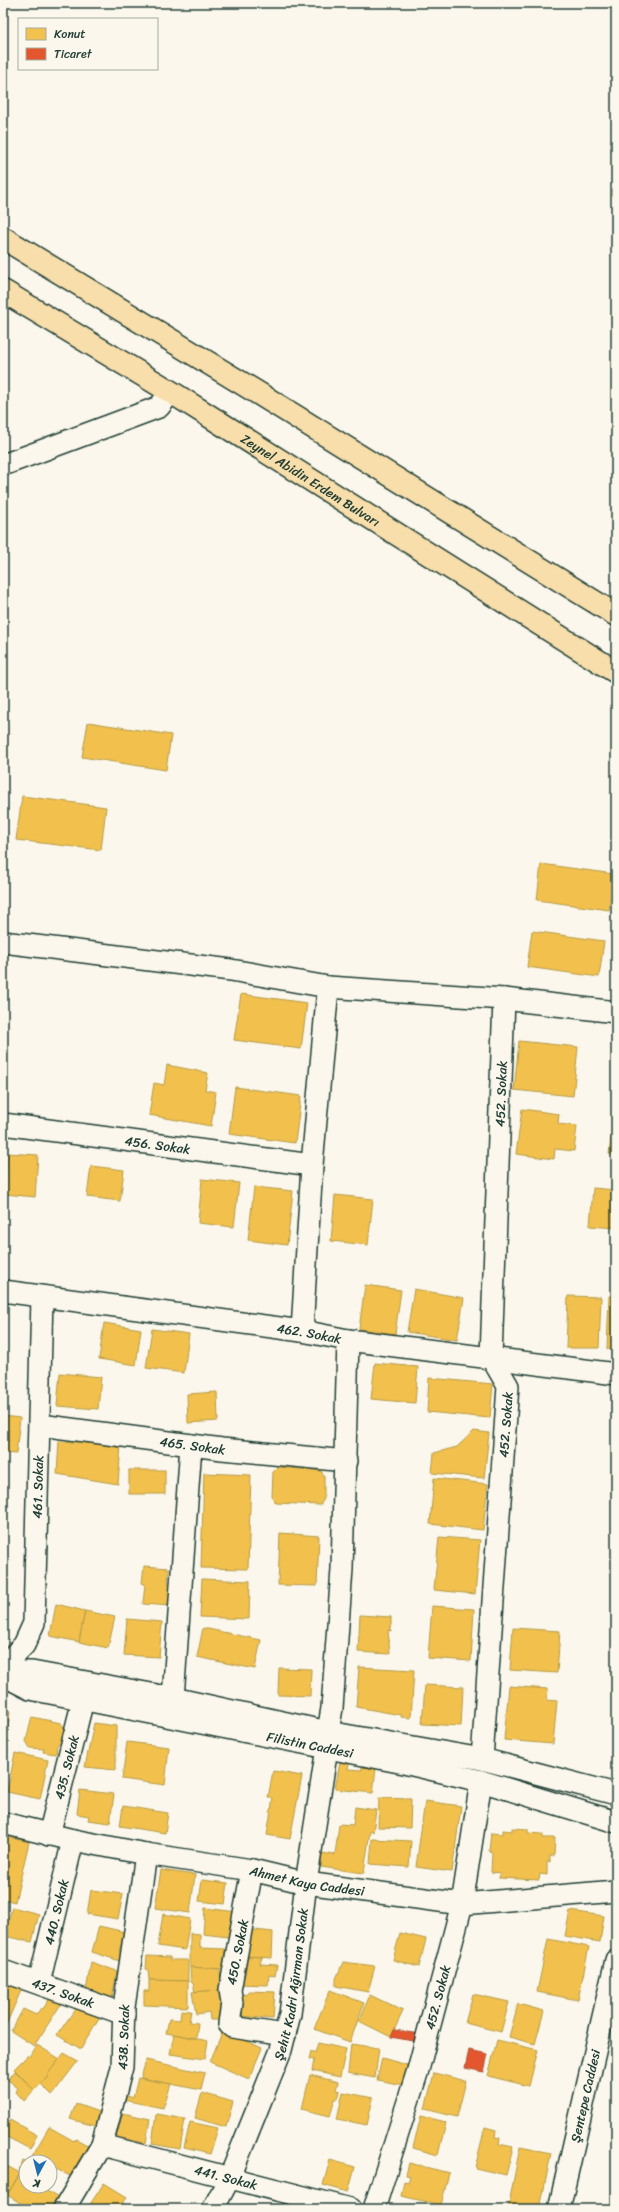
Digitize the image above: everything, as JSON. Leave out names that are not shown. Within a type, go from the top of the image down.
[{"type":"main road","points":[[3,238],[254,390],[616,615]]},
{"type":"main road","name":"Zeynel Abidin Erdem Bulvarı","points":[[3,291],[171,392],[616,672]]},
{"type":"street","points":[[3,465],[159,407],[171,392]]},
{"type":"street","points":[[3,942],[231,970],[328,987],[504,999],[616,1012]]},
{"type":"street","points":[[302,1331],[312,1165],[328,987]]},
{"type":"street","name":"452. Sokak","points":[[482,1759],[508,1386],[491,1357],[504,999]]},
{"type":"street","name":"456. Sokak","points":[[3,1124],[312,1165]]},
{"type":"street","name":"462. Sokak","points":[[3,1291],[302,1331],[348,1340],[616,1374]]},
{"type":"street","name":"461. Sokak","points":[[3,1666],[24,1645],[34,1623],[42,1297]]},
{"type":"street","name":"Şehit Kadri Ağırman Sokak","points":[[214,2209],[230,2176],[282,2050],[290,2014],[306,1882],[332,1708],[342,1569],[348,1340]]},
{"type":"street","name":"465. Sokak","points":[[40,1425],[191,1445],[346,1461]]},
{"type":"street","points":[[173,1698],[191,1445]]},
{"type":"street","name":"Filistin Caddesi","points":[[3,1673],[32,1672],[173,1698],[481,1781],[616,1822]]},
{"type":"street","name":"Filistin Caddesi","points":[[3,1673],[30,1689],[83,1700],[328,1740],[482,1759],[616,1794]]},
{"type":"street","name":"435. Sokak","points":[[49,1835],[83,1700]]},
{"type":"street","name":"452. Sokak","points":[[374,2209],[418,2070],[462,1904],[481,1781]]},
{"type":"street","name":"Ahmet Kaya Caddesi","points":[[3,1823],[49,1835],[146,1854],[252,1870],[306,1882],[462,1904],[616,1891]]},
{"type":"street","name":"440. Sokak","points":[[39,1983],[73,1840]]},
{"type":"street","name":"438. Sokak","points":[[64,2209],[102,2145],[122,2067],[124,2014],[146,1854]]},
{"type":"street","name":"450. Sokak","points":[[252,1870],[230,1990],[232,2003],[229,2024],[232,2027],[285,2035]]},
{"type":"street","name":"Şentepe Caddesi","points":[[559,2209],[611,2007],[616,1960]]},
{"type":"street","name":"437. Sokak","points":[[3,1971],[124,2014]]},
{"type":"street","name":"441. Sokak","points":[[102,2145],[230,2176],[351,2209]]},
{"type":"building: Konut","points":[[88,722],[171,735],[166,770],[82,757]]},
{"type":"building: Konut","points":[[22,796],[106,807],[101,850],[16,840]]},
{"type":"building: Konut","points":[[541,864],[614,874],[609,910],[537,900]]},
{"type":"building: Konut","points":[[532,931],[604,941],[599,977],[527,967]]},
{"type":"building: Konut","points":[[241,994],[307,1003],[301,1049],[234,1040]]},
{"type":"building: Konut","points":[[519,1041],[578,1047],[573,1096],[514,1090]]},
{"type":"building: Konut","points":[[167,1065],[208,1073],[205,1090],[216,1092],[211,1126],[149,1115],[154,1083],[164,1085]]},
{"type":"building: Konut","points":[[235,1087],[301,1096],[295,1143],[229,1134]]},
{"type":"building: Konut","points":[[616,1107],[616,1155],[609,1154]]},
{"type":"building: Konut","points":[[522,1109],[559,1114],[558,1124],[577,1126],[574,1151],[555,1149],[554,1159],[516,1154]]},
{"type":"building: Konut","points":[[8,1153],[38,1155],[35,1197],[4,1194]]},
{"type":"building: Konut","points":[[91,1166],[124,1170],[120,1201],[87,1197]]},
{"type":"building: Konut","points":[[202,1179],[239,1183],[234,1227],[198,1223]]},
{"type":"building: Konut","points":[[254,1187],[293,1191],[287,1245],[248,1240]]},
{"type":"building: Konut","points":[[593,1188],[616,1190],[616,1228],[590,1226]]},
{"type":"building: Konut","points":[[335,1195],[373,1199],[368,1245],[331,1241]]},
{"type":"building: Konut","points":[[365,1285],[401,1290],[395,1334],[359,1329]]},
{"type":"building: Konut","points":[[414,1289],[464,1298],[457,1340],[407,1332]]},
{"type":"building: Konut","points":[[568,1296],[601,1297],[599,1348],[566,1348]]},
{"type":"building: Konut","points":[[609,1296],[616,1296],[616,1350],[607,1349]]},
{"type":"building: Konut","points":[[104,1323],[141,1329],[136,1365],[99,1359]]},
{"type":"building: Konut","points":[[152,1329],[189,1334],[184,1373],[146,1368]]},
{"type":"building: Konut","points":[[375,1363],[418,1367],[415,1403],[371,1399]]},
{"type":"building: Konut","points":[[60,1373],[101,1377],[98,1409],[57,1406]]},
{"type":"building: Konut","points":[[429,1378],[493,1384],[490,1418],[427,1412]]},
{"type":"building: Konut","points":[[217,1392],[218,1421],[188,1423],[187,1394]]},
{"type":"building: Konut","points":[[3,1416],[20,1418],[16,1454],[3,1453]]},
{"type":"building: Konut","points":[[474,1431],[489,1433],[484,1478],[432,1473],[434,1453],[457,1447]]},
{"type":"building: Konut","points":[[59,1441],[121,1445],[118,1484],[57,1474]]},
{"type":"building: Konut","points":[[278,1467],[321,1471],[324,1476],[324,1499],[320,1505],[276,1503],[272,1497],[273,1472]]},
{"type":"building: Konut","points":[[129,1470],[165,1470],[165,1494],[129,1494]]},
{"type":"building: Konut","points":[[204,1473],[251,1475],[248,1569],[201,1568]]},
{"type":"building: Konut","points":[[434,1478],[488,1484],[483,1530],[430,1524]]},
{"type":"building: Konut","points":[[280,1533],[319,1536],[317,1586],[278,1585]]},
{"type":"building: Konut","points":[[439,1537],[480,1540],[475,1594],[434,1590]]},
{"type":"building: Konut","points":[[144,1566],[169,1568],[168,1583],[173,1583],[171,1606],[143,1604],[145,1584],[142,1583]]},
{"type":"building: Konut","points":[[202,1579],[250,1581],[249,1619],[200,1617]]},
{"type":"building: Konut","points":[[56,1604],[85,1611],[79,1642],[50,1636]]},
{"type":"building: Konut","points":[[432,1606],[474,1609],[471,1661],[428,1658]]},
{"type":"building: Konut","points":[[85,1611],[115,1617],[108,1648],[79,1642]]},
{"type":"building: Konut","points":[[360,1615],[391,1617],[391,1631],[388,1630],[390,1654],[358,1652]]},
{"type":"building: Konut","points":[[127,1619],[162,1622],[159,1657],[124,1655]]},
{"type":"building: Konut","points":[[203,1628],[261,1640],[255,1669],[197,1657]]},
{"type":"building: Konut","points":[[513,1628],[560,1631],[557,1673],[510,1670]]},
{"type":"building: Konut","points":[[359,1667],[414,1670],[411,1718],[356,1707]]},
{"type":"building: Konut","points":[[279,1668],[311,1669],[310,1696],[278,1695]]},
{"type":"building: Konut","points":[[425,1685],[463,1687],[461,1726],[422,1724]]},
{"type":"building: Konut","points":[[509,1686],[548,1689],[547,1700],[557,1701],[553,1744],[504,1740]]},
{"type":"building: Konut","points":[[3,1710],[10,1711],[4,1761],[3,1761]]},
{"type":"building: Konut","points":[[32,1717],[61,1723],[65,1729],[61,1742],[57,1745],[56,1754],[43,1752],[44,1749],[30,1748],[26,1741]]},
{"type":"building: Konut","points":[[94,1723],[116,1726],[116,1770],[85,1767]]},
{"type":"building: Konut","points":[[127,1742],[169,1747],[165,1785],[122,1779]]},
{"type":"building: Konut","points":[[15,1753],[48,1760],[40,1799],[7,1792]]},
{"type":"building: Konut","points":[[340,1762],[349,1764],[348,1769],[362,1770],[362,1767],[376,1768],[373,1793],[335,1789]]},
{"type":"building: Konut","points":[[273,1771],[302,1776],[290,1839],[267,1835],[273,1798],[268,1798]]},
{"type":"building: Konut","points":[[80,1790],[114,1794],[110,1823],[88,1820],[89,1816],[77,1814]]},
{"type":"building: Konut","points":[[379,1798],[411,1799],[410,1828],[378,1827]]},
{"type":"building: Konut","points":[[425,1801],[461,1806],[452,1872],[416,1867]]},
{"type":"building: Konut","points":[[123,1806],[168,1813],[165,1833],[120,1826]]},
{"type":"building: Konut","points":[[355,1807],[376,1810],[373,1832],[370,1831],[364,1873],[321,1867],[322,1853],[335,1855],[339,1824],[353,1825]]},
{"type":"building: Konut","points":[[512,1828],[528,1829],[528,1833],[543,1834],[543,1838],[555,1838],[554,1856],[550,1856],[550,1862],[547,1862],[547,1875],[540,1874],[539,1880],[499,1878],[500,1873],[491,1872],[492,1852],[489,1851],[491,1833],[503,1834],[503,1830],[512,1831]]},
{"type":"building: Konut","points":[[3,1836],[29,1842],[15,1902],[3,1899]]},
{"type":"building: Konut","points":[[372,1839],[411,1841],[409,1867],[370,1864]]},
{"type":"building: Konut","points":[[161,1870],[195,1875],[190,1913],[155,1908]]},
{"type":"building: Konut","points":[[202,1880],[228,1883],[225,1904],[199,1901]]},
{"type":"building: Konut","points":[[91,1890],[123,1894],[118,1919],[87,1914]]},
{"type":"building: Konut","points":[[12,1907],[39,1914],[32,1942],[4,1936]]},
{"type":"building: Konut","points":[[205,1908],[237,1912],[236,1938],[203,1934]]},
{"type":"building: Konut","points":[[570,1911],[604,1916],[600,1942],[565,1936]]},
{"type":"building: Konut","points":[[163,1914],[190,1919],[185,1950],[158,1946]]},
{"type":"building: Konut","points":[[99,1926],[125,1932],[119,1951],[123,1952],[120,1961],[92,1952]]},
{"type":"building: Konut","points":[[246,1929],[273,1932],[272,1958],[245,1956]]},
{"type":"building: Konut","points":[[190,1933],[200,1934],[200,1948],[225,1949],[223,1969],[190,1967]]},
{"type":"building: Konut","points":[[400,1933],[426,1939],[419,1967],[393,1960]]},
{"type":"building: Konut","points":[[548,1939],[589,1947],[578,2000],[537,1992]]},
{"type":"building: Konut","points":[[147,1956],[170,1957],[170,1960],[188,1960],[188,1981],[149,1980],[148,1969],[146,1969]]},
{"type":"building: Konut","points":[[245,1956],[262,1957],[260,1964],[277,1965],[275,1976],[269,1975],[268,1985],[237,1984]]},
{"type":"building: Konut","points":[[91,1962],[117,1971],[112,1998],[86,1991]]},
{"type":"building: Konut","points":[[343,1962],[375,1966],[368,1992],[336,1986],[336,1979]]},
{"type":"building: Konut","points":[[190,1967],[220,1969],[221,1990],[195,1992],[193,1983],[191,1982]]},
{"type":"building: Konut","points":[[149,1980],[188,1981],[188,2007],[144,2005],[144,1991],[149,1991]]},
{"type":"building: Konut","points":[[6,1981],[22,1988],[6,2025],[3,2023],[3,1989]]},
{"type":"building: Konut","points":[[221,1990],[228,2017],[222,2020],[210,2020],[209,2012],[196,2014],[192,1992]]},
{"type":"building: Konut","points":[[330,1990],[364,2003],[350,2042],[314,2029]]},
{"type":"building: Konut","points":[[248,1991],[275,1992],[273,2019],[239,2016],[238,1995],[248,1994]]},
{"type":"building: Konut","points":[[473,1994],[509,2002],[501,2032],[465,2023]]},
{"type":"building: Konut","points":[[52,1995],[61,2004],[34,2046],[11,2031],[23,2009],[36,2015],[41,2008],[43,2009]]},
{"type":"building: Konut","points":[[370,1995],[403,2011],[391,2037],[359,2021]]},
{"type":"building: Konut","points":[[518,2004],[544,2011],[535,2044],[509,2037]]},
{"type":"building: Konut","points":[[76,2008],[100,2016],[81,2049],[57,2035]]},
{"type":"building: Konut","points":[[181,2010],[191,2011],[189,2022],[198,2023],[196,2038],[166,2033],[169,2019],[180,2020]]},
{"type":"building: Konut","points":[[223,2030],[262,2048],[249,2079],[210,2062]]},
{"type":"building: Konut","points":[[174,2034],[208,2041],[205,2059],[170,2054]]},
{"type":"building: Konut","points":[[497,2040],[538,2050],[529,2086],[488,2076]]},
{"type":"building: Konut","points":[[318,2043],[346,2049],[340,2077],[312,2071],[314,2060],[309,2059],[311,2051],[315,2053]]},
{"type":"building: Konut","points":[[351,2044],[379,2048],[375,2078],[348,2073]]},
{"type":"building: Konut","points":[[37,2045],[60,2059],[47,2075],[49,2077],[34,2090],[14,2069],[28,2055],[30,2057]]},
{"type":"building: Konut","points":[[64,2053],[78,2061],[52,2095],[41,2084],[49,2077],[47,2075]]},
{"type":"building: Konut","points":[[382,2058],[407,2065],[403,2085],[377,2080]]},
{"type":"building: Konut","points":[[146,2060],[205,2073],[201,2090],[141,2078]]},
{"type":"building: Konut","points":[[15,2071],[34,2090],[24,2101],[16,2092],[18,2088],[8,2080]]},
{"type":"building: Konut","points":[[434,2073],[466,2081],[457,2117],[425,2109]]},
{"type":"building: Konut","points":[[310,2075],[338,2082],[336,2090],[340,2091],[338,2099],[335,2099],[330,2116],[302,2109]]},
{"type":"building: Konut","points":[[138,2078],[171,2084],[163,2108],[123,2100],[125,2095],[133,2098]]},
{"type":"building: Konut","points":[[343,2092],[373,2098],[367,2125],[337,2119]]},
{"type":"building: Konut","points":[[202,2093],[233,2102],[226,2127],[195,2118]]},
{"type":"building: Konut","points":[[76,2104],[107,2115],[102,2128],[70,2119]]},
{"type":"building: Konut","points":[[123,2113],[150,2119],[146,2143],[116,2138]]},
{"type":"building: Konut","points":[[156,2114],[185,2119],[180,2149],[152,2144]]},
{"type":"building: Konut","points":[[421,2116],[446,2122],[438,2155],[413,2148]]},
{"type":"building: Konut","points":[[10,2120],[37,2135],[30,2149],[3,2135]]},
{"type":"building: Konut","points":[[190,2122],[218,2128],[210,2154],[184,2148]]},
{"type":"building: Konut","points":[[49,2127],[74,2141],[76,2139],[89,2146],[72,2177],[58,2170],[58,2154],[33,2154]]},
{"type":"building: Konut","points":[[485,2127],[496,2130],[495,2137],[500,2138],[499,2144],[513,2147],[506,2175],[475,2168]]},
{"type":"building: Konut","points":[[520,2147],[551,2153],[540,2209],[508,2209]]},
{"type":"building: Konut","points":[[330,2160],[355,2167],[348,2192],[323,2185]]},
{"type":"building: Konut","points":[[409,2163],[449,2173],[441,2205],[401,2196],[404,2182],[408,2183],[410,2176],[406,2175]]},
{"type":"building: Konut","points":[[3,2164],[18,2172],[18,2176],[7,2195],[3,2193]]},
{"type":"building: Konut","points":[[18,2177],[18,2194],[52,2194],[60,2199],[53,2209],[30,2209],[7,2195]]},
{"type":"building: Konut","points":[[104,2183],[127,2197],[119,2209],[87,2209]]},
{"type":"building: Ticaret","points":[[394,2030],[420,2034],[418,2042],[391,2037]]},
{"type":"building: Ticaret","points":[[469,2050],[488,2054],[484,2072],[465,2068]]}]
